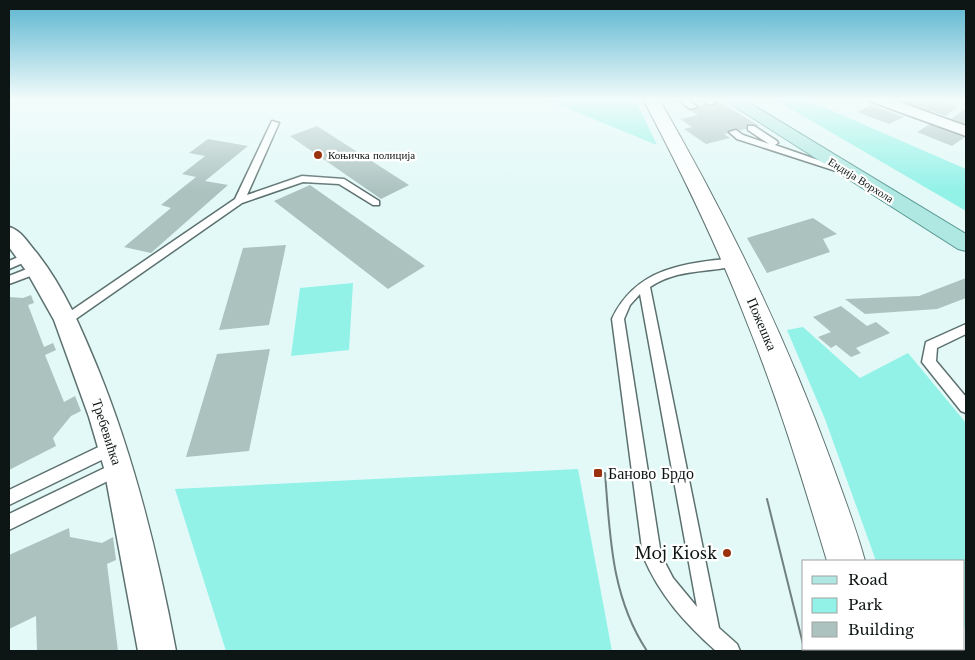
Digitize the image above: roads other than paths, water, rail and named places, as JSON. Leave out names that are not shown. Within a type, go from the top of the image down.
[{"type":"main road","name":"Пожешка","points":[[668,130],[704,195],[736,262],[780,368],[846,560]]},
{"type":"main road","name":"Ендија Ворхола","points":[[768,130],[847,171],[966,244]]},
{"type":"main road","name":"Ендија Ворхола","points":[[808,130],[966,224]]},
{"type":"street","name":"Требевићка","points":[[9,233],[25,264],[66,320],[104,416],[116,458],[157,651]]},
{"type":"lane","points":[[239,201],[272,130]]},
{"type":"lane","points":[[754,130],[788,152]]},
{"type":"lane","points":[[737,131],[763,144],[847,171]]},
{"type":"lane","points":[[66,320],[239,201],[302,179],[341,180],[376,203]]},
{"type":"lane","points":[[730,651],[672,595],[660,578],[652,556],[618,319],[621,308],[627,299],[644,285],[685,269],[736,262]]},
{"type":"lane","points":[[9,280],[25,264]]},
{"type":"lane","points":[[644,285],[711,634]]},
{"type":"lane","points":[[966,329],[931,345],[929,362],[966,407]]},
{"type":"lane","points":[[9,498],[116,458]]},
{"type":"lane","points":[[9,522],[116,458]]},
{"type":"tram line","points":[[605,473],[611,542],[619,587],[635,630],[647,651]]},
{"type":"tram line","points":[[767,499],[802,640]]},
{"type":"place","name":"Коњичка полиција","points":[[318,155]]},
{"type":"place","name":"Баново Брдо","points":[[598,473]]},
{"type":"place","name":"Moj Kiosk","points":[[727,553]]}]
